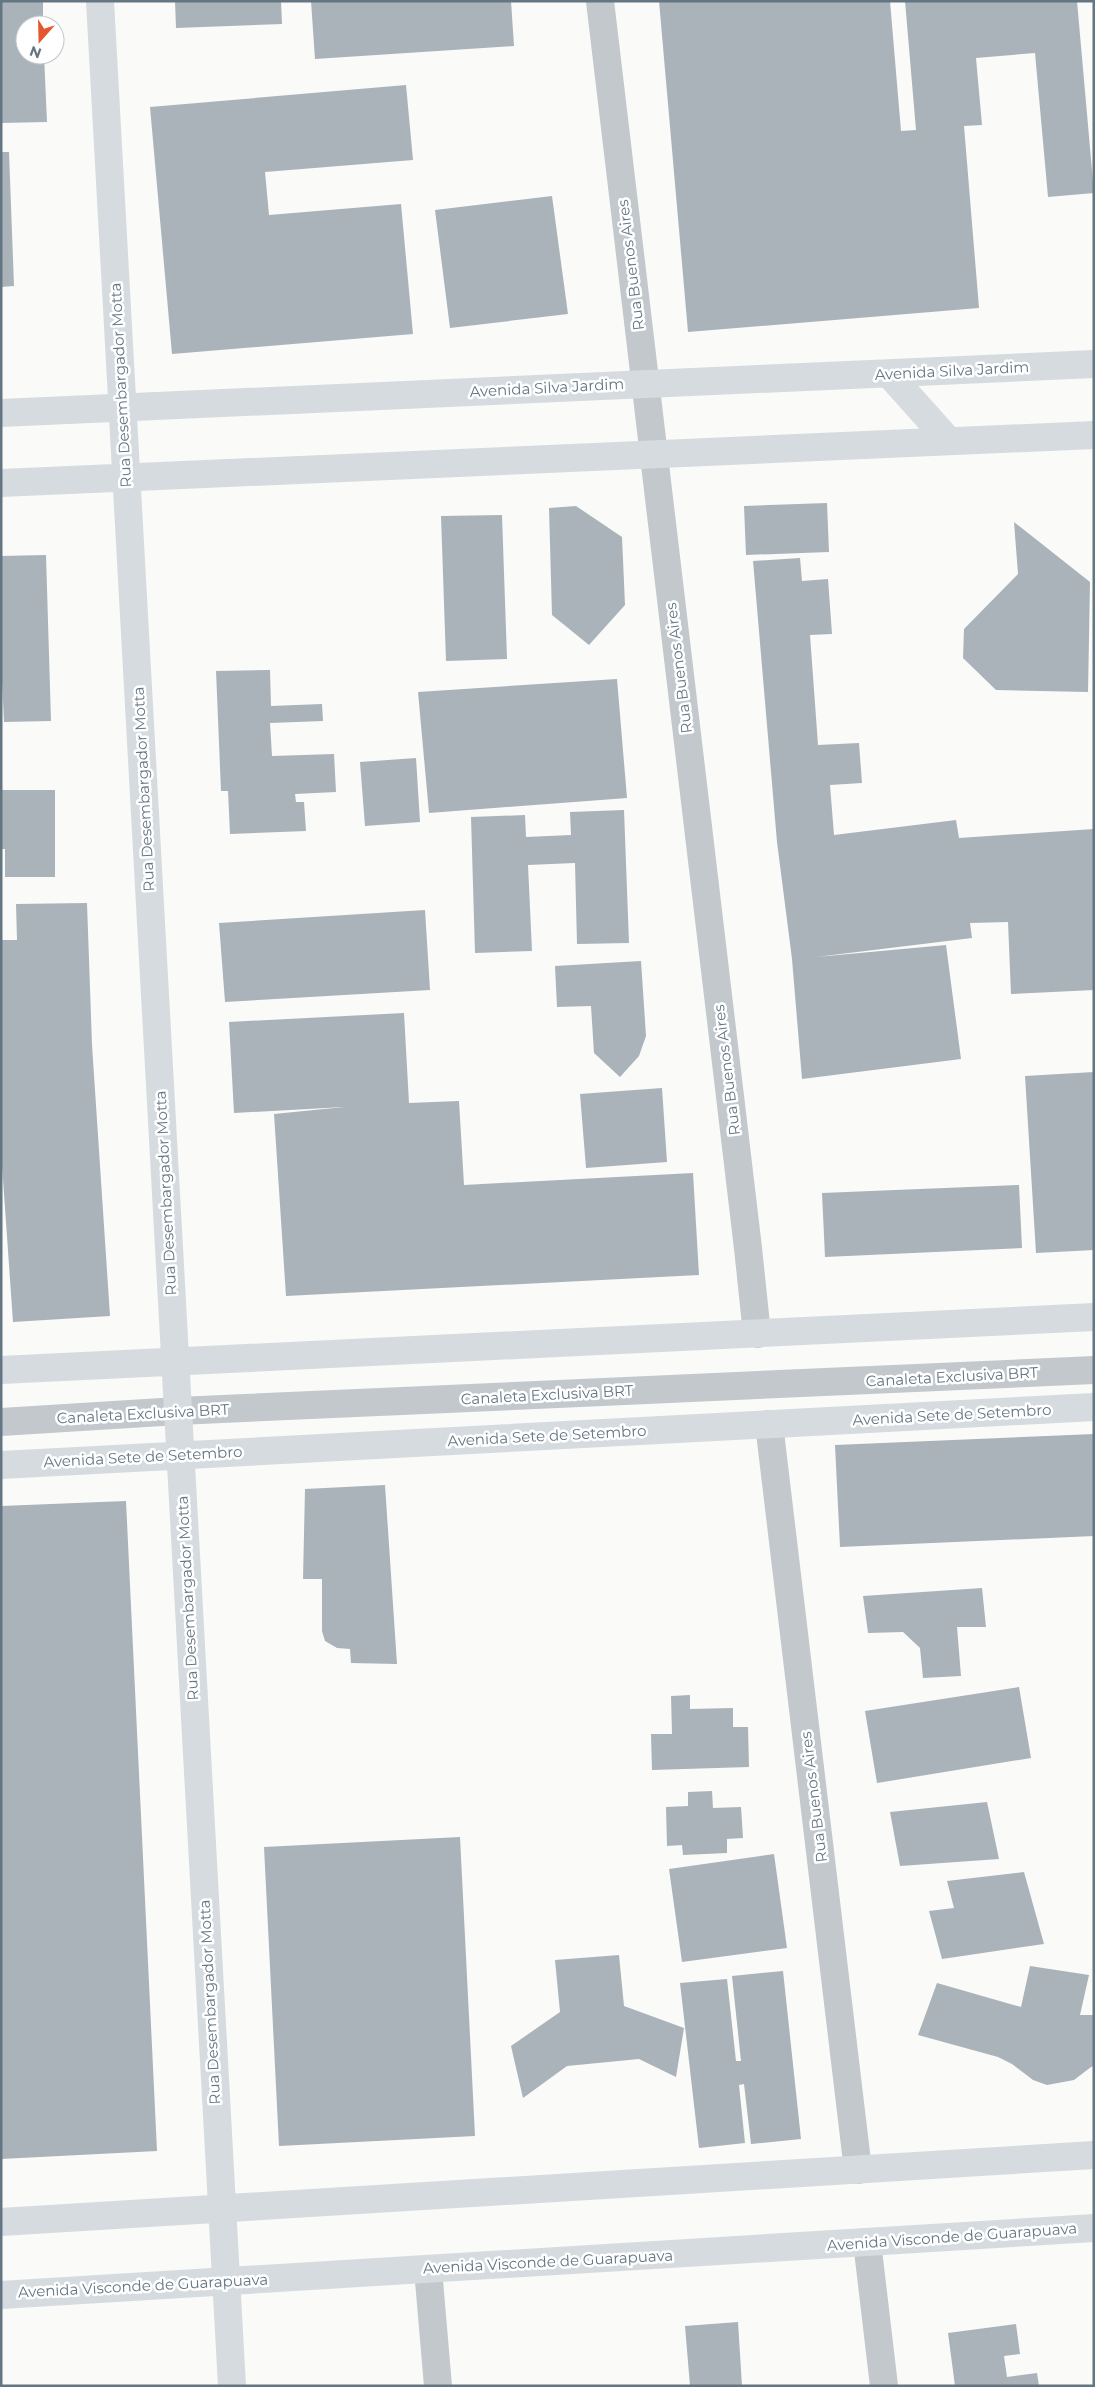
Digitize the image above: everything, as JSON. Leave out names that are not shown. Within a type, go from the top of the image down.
[{"type":"main road","name":"Rua Desembargador Motta","points":[[100,1],[232,2386]]},
{"type":"main road","name":"Avenida Silva Jardim","points":[[1,414],[1094,364]]},
{"type":"main road","points":[[889,374],[949,441]]},
{"type":"main road","points":[[1,483],[1094,434]]},
{"type":"main road","points":[[1,1370],[1094,1318]]},
{"type":"main road","name":"Avenida Sete de Setembro","points":[[1,1465],[1094,1407]]},
{"type":"main road","points":[[1,2222],[1094,2155]]},
{"type":"main road","name":"Avenida Visconde de Guarapuava","points":[[1,2295],[1094,2228]]},
{"type":"street","name":"Rua Buenos Aires","points":[[600,1],[757,1334]]},
{"type":"street","name":"Canaleta Exclusiva BRT","points":[[1,1422],[178,1411],[1094,1370]]},
{"type":"street","name":"Rua Buenos Aires","points":[[769,1424],[858,2170]]},
{"type":"street","points":[[867,2242],[884,2386]]},
{"type":"street","points":[[428,2269],[438,2386]]},
{"type":"building","points":[[1,1],[43,1],[43,15],[15,15],[15,65],[44,65],[47,122],[1,123]]},
{"type":"building","points":[[175,1],[281,1],[282,24],[176,28]]},
{"type":"building","points":[[311,1],[511,1],[514,46],[315,59]]},
{"type":"building","points":[[659,1],[890,1],[901,131],[916,130],[905,1],[1077,1],[1094,193],[1048,197],[1035,53],[976,58],[982,125],[964,126],[979,308],[688,332]]},
{"type":"building","points":[[406,85],[413,160],[265,172],[269,215],[401,204],[413,334],[172,354],[150,107]]},
{"type":"building","points":[[1,152],[9,152],[14,286],[1,287]]},
{"type":"building","points":[[552,196],[568,314],[450,328],[435,210]]},
{"type":"building","points":[[827,503],[829,552],[746,555],[744,506]]},
{"type":"building","points":[[576,506],[622,537],[625,605],[589,645],[552,615],[549,508]]},
{"type":"building","points":[[502,515],[507,659],[446,661],[441,516]]},
{"type":"building","points":[[1014,522],[1090,582],[1088,692],[996,690],[963,658],[964,629],[1018,574]]},
{"type":"building","points":[[46,555],[51,721],[4,722],[1,662],[1,556]]},
{"type":"building","points":[[800,558],[802,581],[828,579],[832,634],[810,635],[818,745],[859,743],[862,783],[830,785],[834,835],[956,820],[959,838],[1094,829],[1094,990],[1011,994],[1008,922],[970,923],[972,938],[816,957],[946,945],[961,1059],[802,1079],[792,959],[777,842],[753,561]]},
{"type":"building","points":[[270,670],[271,706],[322,704],[323,721],[270,723],[272,756],[334,754],[336,792],[295,794],[296,802],[304,802],[306,831],[230,834],[228,791],[221,791],[216,671]]},
{"type":"building","points":[[617,679],[627,798],[429,813],[418,692]]},
{"type":"building","points":[[416,758],[420,822],[365,826],[360,762]]},
{"type":"building","points":[[1,790],[55,790],[55,877],[5,877],[5,849],[1,849]]},
{"type":"building","points":[[624,810],[629,943],[577,944],[575,863],[528,865],[532,951],[475,953],[471,817],[525,815],[526,837],[571,835],[570,812]]},
{"type":"building","points":[[87,903],[92,1045],[110,1316],[13,1322],[1,1151],[1,940],[17,940],[16,904]]},
{"type":"building","points":[[425,910],[430,990],[225,1002],[219,923]]},
{"type":"building","points":[[641,961],[646,1036],[639,1056],[620,1077],[594,1053],[591,1006],[557,1007],[555,966]]},
{"type":"building","points":[[404,1013],[409,1103],[459,1101],[464,1185],[693,1173],[699,1275],[286,1296],[274,1114],[344,1107],[234,1113],[229,1022]]},
{"type":"building","points":[[1094,1072],[1094,1250],[1036,1253],[1025,1076]]},
{"type":"building","points":[[662,1088],[667,1162],[586,1168],[580,1094]]},
{"type":"building","points":[[1019,1185],[1022,1248],[825,1257],[822,1193]]},
{"type":"building","points":[[1094,1434],[1094,1536],[840,1547],[835,1445]]},
{"type":"building","points":[[385,1485],[397,1664],[351,1663],[350,1649],[337,1648],[325,1641],[322,1631],[322,1579],[303,1579],[305,1489]]},
{"type":"building","points":[[126,1501],[157,2151],[1,2159],[1,1506]]},
{"type":"building","points":[[982,1588],[986,1627],[957,1627],[961,1676],[923,1678],[920,1648],[903,1632],[868,1633],[863,1596]]},
{"type":"building","points":[[1019,1687],[1031,1758],[877,1783],[865,1711]]},
{"type":"building","points":[[690,1695],[690,1709],[733,1708],[733,1727],[748,1727],[749,1767],[652,1770],[651,1734],[672,1734],[671,1696]]},
{"type":"building","points":[[712,1791],[713,1808],[741,1807],[743,1838],[727,1839],[727,1853],[683,1855],[682,1845],[667,1846],[666,1807],[688,1806],[688,1792]]},
{"type":"building","points":[[987,1802],[999,1859],[900,1866],[890,1812]]},
{"type":"building","points":[[460,1837],[475,2136],[279,2146],[264,1847]]},
{"type":"building","points":[[774,1854],[787,1948],[682,1962],[669,1869]]},
{"type":"building","points":[[1024,1872],[1044,1944],[942,1959],[929,1911],[954,1908],[947,1881]]},
{"type":"building","points":[[619,1955],[624,2006],[684,2028],[676,2077],[639,2059],[567,2066],[523,2098],[511,2046],[560,2012],[555,1960]]},
{"type":"building","points":[[1030,1966],[1089,1975],[1080,2015],[1094,2015],[1094,2066],[1074,2080],[1047,2085],[1033,2080],[1012,2064],[998,2057],[918,2035],[937,1983],[1021,2007]]},
{"type":"building","points":[[783,1971],[801,2139],[751,2144],[744,2084],[739,2085],[745,2143],[699,2148],[680,1983],[727,1979],[736,2061],[741,2061],[732,1976]]},
{"type":"building","points":[[738,2322],[742,2386],[690,2386],[685,2326]]},
{"type":"building","points":[[1016,2324],[1020,2354],[1004,2356],[1007,2377],[1037,2373],[1039,2386],[955,2386],[948,2333]]}]
